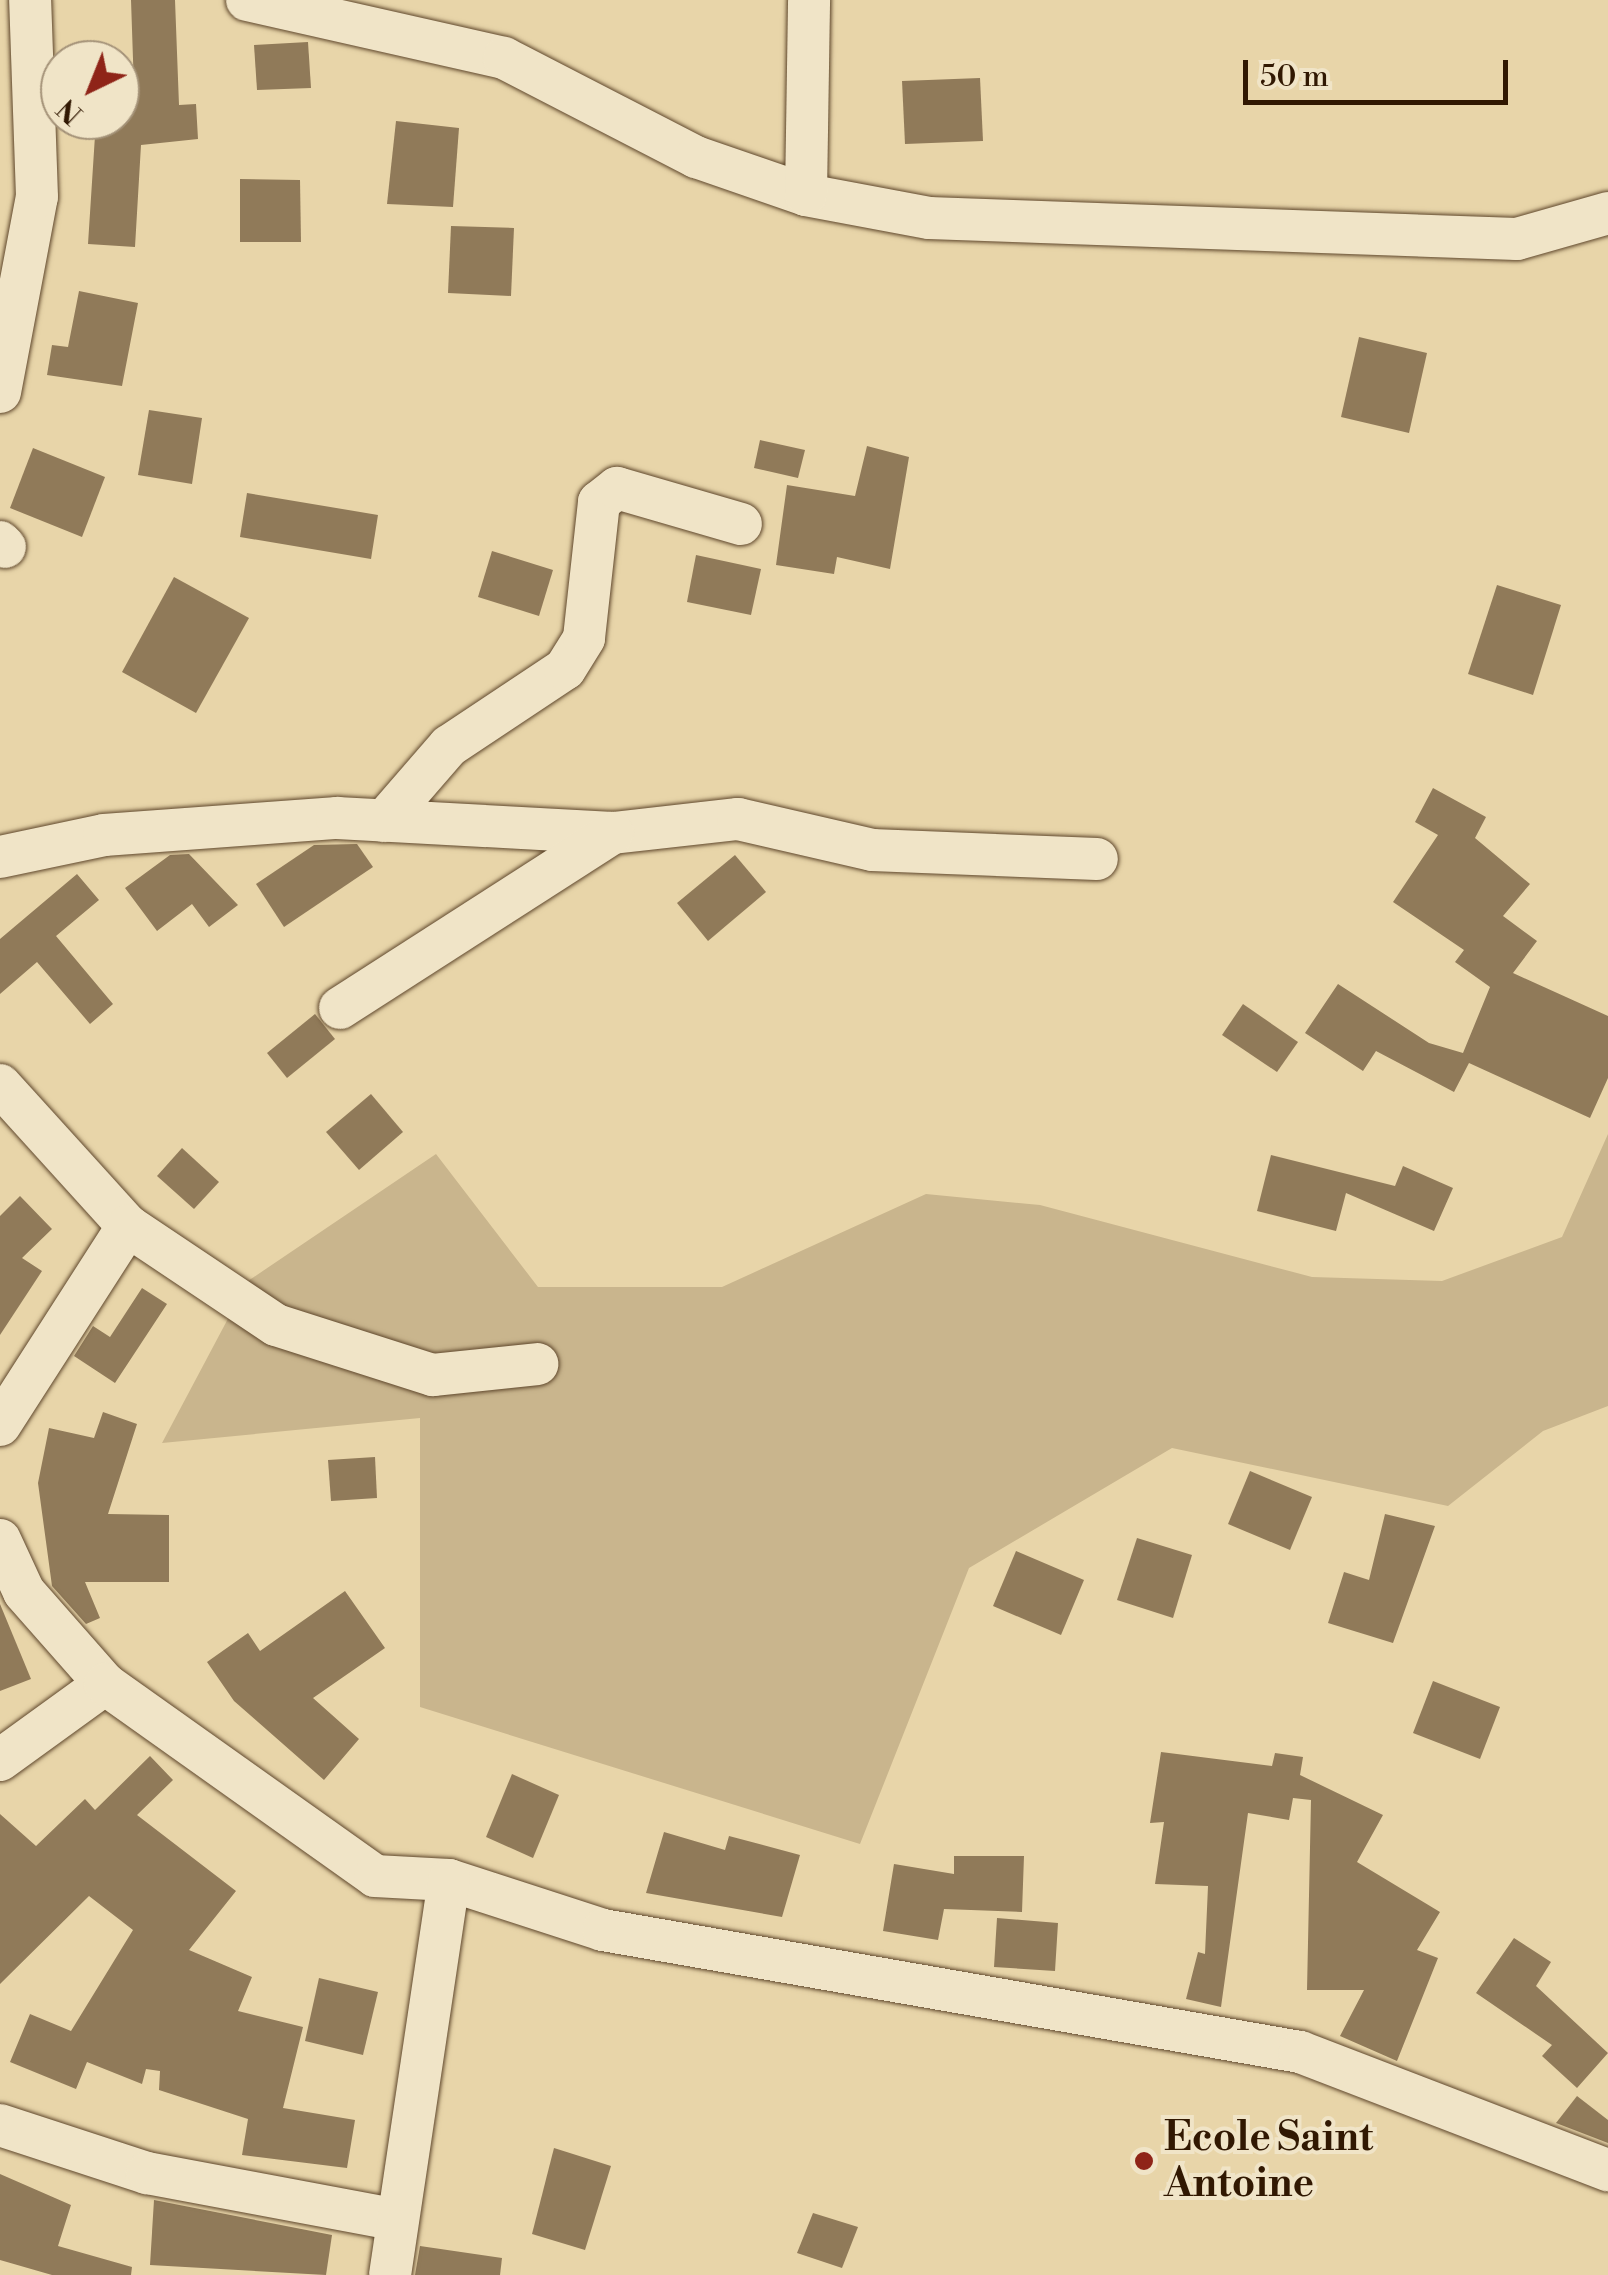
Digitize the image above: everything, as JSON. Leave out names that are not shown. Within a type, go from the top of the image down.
[{"type":"street","points":[[0,392],[37,197],[30,0]]},
{"type":"street","points":[[247,0],[504,58],[696,157],[806,195],[929,218],[1517,239],[1608,213]]},
{"type":"street","points":[[806,195],[808,0]]},
{"type":"street","points":[[384,821],[449,746],[565,669],[584,638],[599,502],[617,488],[741,524]]},
{"type":"street","points":[[0,857],[104,834],[384,821],[613,833],[738,818],[872,850],[1098,859]]},
{"type":"street","points":[[340,1008],[613,833]]},
{"type":"street","points":[[0,1086],[128,1226],[198,1281],[356,1358],[433,1374],[537,1364]]},
{"type":"street","points":[[0,1425],[128,1226]]},
{"type":"street","points":[[0,1540],[24,1592],[104,1684],[375,1876],[449,1880],[603,1930],[1300,2052],[1608,2170]]},
{"type":"street","points":[[0,1760],[104,1684]]},
{"type":"street","points":[[390,2275],[449,1880]]},
{"type":"street","points":[[0,2126],[147,2173],[397,2220]]},
{"type":"shaded area","points":[[1608,1134],[1608,1406],[1543,1431],[1448,1506],[1172,1448],[969,1568],[860,1844],[420,1707],[420,1418],[162,1443],[248,1281],[436,1154],[538,1287],[722,1287],[926,1194],[1040,1205],[1312,1277],[1442,1281],[1562,1237]]},
{"type":"building","points":[[131,0],[175,0],[179,105],[196,104],[198,139],[141,145],[135,247],[88,244],[95,140],[140,140],[140,40],[132,40]]},
{"type":"building","points":[[308,42],[311,88],[257,90],[254,45]]},
{"type":"building","points":[[980,78],[983,141],[905,144],[902,81]]},
{"type":"building","points":[[396,121],[459,128],[453,207],[387,204]]},
{"type":"building","points":[[240,179],[300,180],[301,242],[240,242]]},
{"type":"building","points":[[451,226],[514,228],[511,296],[448,293]]},
{"type":"building","points":[[79,291],[138,303],[122,386],[47,375],[52,345],[68,347]]},
{"type":"building","points":[[1359,337],[1427,353],[1409,433],[1341,417]]},
{"type":"building","points":[[149,410],[202,418],[192,484],[138,475]]},
{"type":"building","points":[[760,440],[805,450],[798,478],[754,468]]},
{"type":"building","points":[[867,446],[909,457],[890,569],[837,557],[834,574],[776,565],[787,485],[855,496]]},
{"type":"building","points":[[33,448],[105,477],[82,537],[10,508]]},
{"type":"building","points":[[247,493],[378,515],[371,559],[240,537]]},
{"type":"building","points":[[492,551],[553,570],[539,616],[478,597]]},
{"type":"building","points":[[696,555],[761,569],[751,615],[687,602]]},
{"type":"building","points":[[174,577],[249,618],[196,713],[122,672]]},
{"type":"building","points":[[1497,585],[1561,605],[1533,695],[1468,674]]},
{"type":"building","points":[[1433,788],[1486,817],[1475,838],[1530,884],[1503,916],[1537,941],[1513,973],[1608,1016],[1608,1078],[1590,1118],[1469,1063],[1454,1092],[1376,1051],[1363,1071],[1305,1033],[1338,984],[1429,1043],[1463,1053],[1490,987],[1455,962],[1464,950],[1393,902],[1438,835],[1415,822]]},
{"type":"building","points":[[357,844],[373,867],[284,927],[256,884],[314,845]]},
{"type":"building","points":[[189,854],[238,905],[209,927],[192,904],[157,931],[125,888],[170,855]]},
{"type":"building","points":[[735,855],[766,892],[708,941],[677,903]]},
{"type":"building","points":[[77,874],[99,900],[56,936],[113,1004],[90,1024],[37,962],[0,994],[0,939]]},
{"type":"building","points":[[1243,1004],[1298,1042],[1277,1072],[1222,1035]]},
{"type":"building","points":[[315,1014],[335,1039],[287,1078],[267,1053]]},
{"type":"building","points":[[371,1094],[403,1132],[359,1170],[326,1132]]},
{"type":"building","points":[[182,1148],[219,1182],[194,1209],[157,1176]]},
{"type":"building","points":[[1271,1155],[1395,1186],[1403,1166],[1453,1188],[1434,1231],[1346,1193],[1336,1231],[1257,1211]]},
{"type":"building","points":[[20,1196],[52,1229],[22,1258],[42,1271],[0,1335],[0,1216]]},
{"type":"building","points":[[142,1288],[167,1304],[115,1383],[74,1356],[93,1326],[110,1337]]},
{"type":"building","points":[[103,1412],[137,1424],[108,1514],[169,1515],[169,1582],[85,1582],[100,1618],[86,1624],[52,1586],[38,1483],[49,1428],[94,1438]]},
{"type":"building","points":[[375,1457],[377,1498],[331,1501],[328,1460]]},
{"type":"building","points":[[1250,1471],[1312,1497],[1290,1550],[1228,1524]]},
{"type":"building","points":[[1385,1514],[1435,1526],[1393,1643],[1328,1623],[1344,1572],[1369,1580]]},
{"type":"building","points":[[1137,1538],[1192,1555],[1173,1618],[1117,1600]]},
{"type":"building","points":[[1016,1551],[1084,1580],[1061,1635],[993,1606]]},
{"type":"building","points":[[345,1591],[385,1648],[313,1698],[359,1739],[324,1780],[234,1701],[207,1662],[248,1633],[260,1651]]},
{"type":"building","points":[[0,1604],[31,1679],[0,1691]]},
{"type":"building","points":[[1433,1681],[1500,1707],[1480,1759],[1413,1733]]},
{"type":"building","points":[[1161,1752],[1272,1766],[1275,1753],[1303,1757],[1300,1775],[1383,1815],[1357,1862],[1440,1912],[1417,1950],[1438,1958],[1397,2061],[1340,2036],[1364,1990],[1307,1990],[1311,1800],[1293,1798],[1289,1820],[1248,1813],[1221,2007],[1186,1999],[1198,1952],[1205,1954],[1208,1886],[1155,1884],[1164,1822],[1150,1823]]},
{"type":"building","points":[[150,1756],[173,1780],[137,1815],[236,1891],[189,1950],[252,1977],[238,2011],[303,2027],[283,2108],[355,2120],[347,2168],[242,2155],[248,2119],[159,2090],[160,2071],[146,2069],[142,2084],[87,2062],[76,2089],[10,2062],[30,2014],[71,2031],[133,1930],[89,1896],[0,1984],[0,1814],[36,1846],[85,1799],[95,1810]]},
{"type":"building","points":[[512,1774],[559,1795],[533,1858],[486,1837]]},
{"type":"building","points":[[664,1832],[725,1850],[729,1836],[800,1855],[782,1917],[646,1893]]},
{"type":"building","points":[[954,1856],[1024,1856],[1022,1912],[944,1909],[938,1940],[883,1931],[894,1864],[954,1874]]},
{"type":"building","points":[[997,1918],[1058,1923],[1055,1971],[994,1967]]},
{"type":"building","points":[[1514,1938],[1551,1962],[1536,1986],[1608,2053],[1577,2088],[1542,2056],[1552,2045],[1476,1993]]},
{"type":"building","points":[[319,1978],[378,1992],[363,2055],[305,2041]]},
{"type":"building","points":[[1577,2096],[1608,2120],[1608,2143],[1556,2123]]},
{"type":"building","points":[[554,2148],[611,2166],[585,2250],[532,2234]]},
{"type":"building","points":[[0,2174],[71,2205],[58,2246],[132,2267],[131,2275],[52,2275],[0,2260]]},
{"type":"building","points":[[154,2200],[332,2235],[326,2275],[150,2265]]},
{"type":"building","points":[[813,2213],[858,2227],[842,2268],[797,2253]]},
{"type":"building","points":[[420,2246],[502,2258],[500,2275],[415,2275]]},
{"type":"place","name":"Ecole Saint Antoine","points":[[1144,2161]]}]
